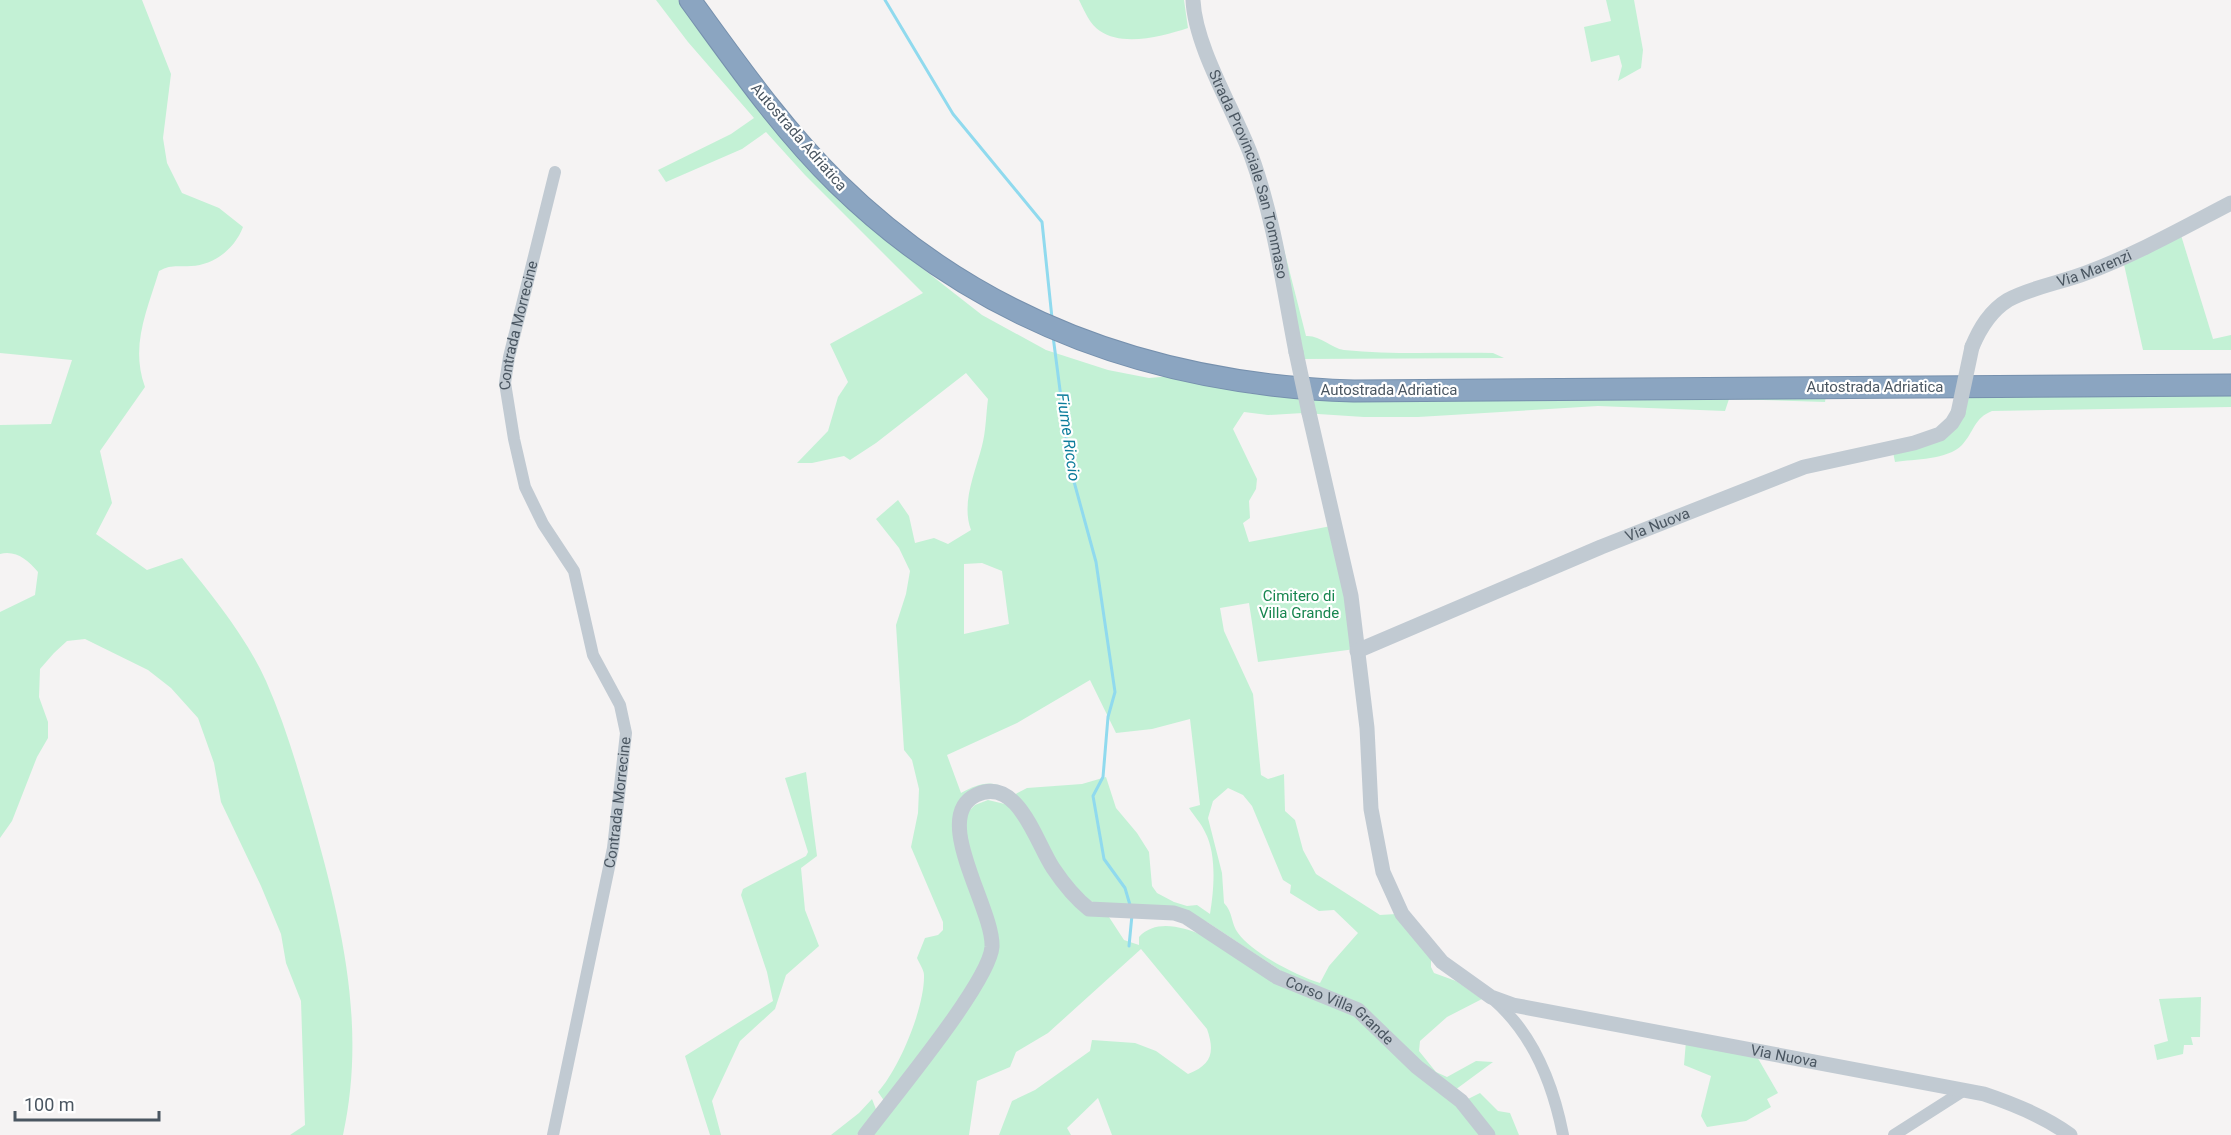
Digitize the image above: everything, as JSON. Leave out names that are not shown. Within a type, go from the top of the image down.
[{"type":"highway","name":"Autostrada Adriatica","points":[[690,0],[790,122],[885,209],[915,240],[1038,307],[1085,327],[1267,386],[1354,391],[2231,385]]},
{"type":"highway","name":"Autostrada Adriatica","points":[[706,0],[772,99]]},
{"type":"highway","name":"Autostrada Adriatica","points":[[1210,369],[1350,377],[2231,372]]},
{"type":"street","name":"Strada Provinciale San Tommaso","points":[[1193,0],[1202,39],[1250,154],[1263,192],[1275,239],[1309,413]]},
{"type":"street","name":"Contrada Morrecine","points":[[553,1135],[613,848],[626,733],[620,705],[593,655],[574,571],[543,524],[525,487],[513,439],[505,383],[509,357],[555,172]]},
{"type":"street","name":"Via Marenzi","points":[[1959,413],[1972,347],[1980,329],[1994,311],[2009,299],[2080,275],[2141,250],[2231,202]]},
{"type":"street","name":"Via Nuova","points":[[1309,413],[1351,596],[1367,728],[1371,809],[1378,850],[1390,891],[1402,914],[1442,962],[1491,997],[1509,1013],[1535,1051],[1554,1097],[1563,1135]]},
{"type":"street","name":"Via Nuova","points":[[1358,651],[1601,547],[1804,467],[1914,443],[1940,434],[1959,413]]},
{"type":"street","name":"Corso Villa Grande","points":[[865,1135],[971,992],[989,959],[992,947],[989,926],[960,839],[958,819],[965,803],[987,792],[1007,796],[1019,807],[1053,868],[1078,901],[1089,909],[1174,913],[1201,924],[1277,977],[1358,1010],[1418,1067],[1461,1101],[1488,1135]]},
{"type":"street","name":"Via Nuova","points":[[1491,997],[1529,1010],[1963,1091],[2009,1102],[2070,1135]]},
{"type":"street","points":[[1894,1135],[1963,1091]]},
{"type":"green space","points":[[0,0],[142,0],[171,74],[163,138],[167,163],[182,193],[219,208],[243,227],[235,242],[216,259],[200,265],[171,267],[159,271],[145,314],[140,343],[139,357],[145,387],[100,451],[112,503],[96,534],[147,570],[182,558],[238,632],[258,664],[273,697],[296,763],[322,854],[341,933],[351,1013],[352,1053],[350,1094],[343,1135],[290,1135],[305,1125],[301,1001],[286,963],[281,934],[221,802],[214,763],[198,718],[171,688],[148,670],[85,639],[67,641],[40,669],[39,697],[48,722],[48,738],[37,757],[12,821],[0,838],[0,612],[35,595],[38,572],[21,557],[11,553],[0,554],[0,425],[51,424],[72,360],[0,353]]},
{"type":"green space","name":"Cimitero di Villa Grande","points":[[656,0],[678,0],[760,109],[904,254],[982,315],[1046,350],[1108,370],[1149,378],[1172,376],[1253,394],[1340,400],[1826,395],[1825,402],[1729,399],[1725,411],[1598,406],[1418,417],[1364,417],[1303,413],[1268,415],[1244,412],[1233,429],[1257,479],[1256,489],[1249,501],[1250,518],[1243,523],[1249,542],[1331,526],[1355,649],[1258,662],[1249,603],[1220,608],[1224,631],[1253,694],[1261,775],[1268,779],[1284,774],[1285,811],[1295,820],[1303,850],[1316,874],[1380,915],[1396,914],[1431,957],[1431,967],[1434,973],[1456,981],[1482,999],[1447,1017],[1420,1041],[1419,1051],[1436,1072],[1447,1077],[1476,1061],[1493,1062],[1455,1090],[1436,1076],[1365,1011],[1304,986],[1207,922],[1108,907],[1081,898],[1005,792],[958,806],[987,939],[981,974],[885,1102],[878,1092],[902,1053],[920,1004],[924,975],[917,958],[925,938],[938,935],[943,930],[943,922],[911,847],[918,813],[919,789],[912,760],[904,750],[896,625],[906,594],[910,571],[899,548],[876,519],[898,500],[909,516],[915,543],[934,538],[948,544],[971,530],[968,520],[968,499],[983,440],[988,399],[966,373],[876,443],[850,460],[844,456],[812,463],[797,463],[828,431],[838,397],[848,382],[830,344],[923,293],[805,175],[766,132],[742,149],[666,182],[658,170],[731,134],[754,118],[688,42]],"holes":[[[982,563],[1002,571],[1009,624],[964,634],[964,564]],[[1090,680],[1116,733],[1152,729],[1190,719],[1200,805],[1189,808],[1209,841],[1213,861],[1210,914],[1197,905],[1187,906],[1157,893],[1152,886],[1149,852],[1137,833],[1116,808],[1106,777],[1082,784],[1027,788],[1012,796],[994,784],[982,785],[961,793],[947,755],[1017,723]],[[1228,788],[1243,795],[1252,806],[1283,880],[1291,885],[1290,893],[1319,911],[1334,910],[1358,933],[1329,966],[1320,983],[1299,975],[1264,956],[1245,941],[1236,929],[1224,903],[1222,873],[1208,818],[1213,801]]]},
{"type":"green space","points":[[1079,0],[1184,0],[1188,28],[1144,38],[1109,36],[1093,25]]},
{"type":"green space","points":[[1606,0],[1634,0],[1643,50],[1641,68],[1618,81],[1622,66],[1619,55],[1591,62],[1584,27],[1611,21]]},
{"type":"green space","points":[[1276,218],[1306,336],[1316,337],[1344,350],[1362,352],[1493,353],[1504,358],[1302,359]]},
{"type":"green space","points":[[2180,232],[2213,339],[2231,335],[2231,350],[2143,350],[2123,260]]},
{"type":"green space","points":[[1969,391],[2231,391],[2231,407],[1992,411],[1981,417],[1966,440],[1956,450],[1930,458],[1895,462],[1893,452],[1937,441]]},
{"type":"green space","points":[[806,772],[817,856],[801,868],[805,910],[819,946],[786,975],[775,1009],[740,1041],[712,1101],[721,1135],[710,1135],[685,1056],[773,1001],[767,972],[741,895],[743,889],[806,856],[808,852],[785,778]]},
{"type":"green space","points":[[988,800],[1009,805],[1017,811],[1052,873],[1107,914],[1124,940],[1139,945],[1139,937],[1146,931],[1161,926],[1178,927],[1202,935],[1359,1019],[1456,1105],[1480,1093],[1498,1111],[1510,1113],[1519,1135],[1112,1135],[1098,1098],[1067,1128],[1071,1135],[999,1135],[1012,1101],[1035,1090],[1090,1051],[1092,1040],[1135,1043],[1156,1051],[1188,1074],[1207,1062],[1210,1057],[1211,1044],[1207,1029],[1141,949],[1048,1033],[1016,1052],[1010,1067],[977,1081],[969,1135],[871,1135],[990,968],[965,838],[967,813],[975,805]]},
{"type":"green space","points":[[2201,997],[2200,1037],[2191,1037],[2193,1045],[2184,1045],[2183,1054],[2157,1060],[2154,1045],[2168,1041],[2159,999]]},
{"type":"green space","points":[[1686,1041],[1756,1055],[1778,1093],[1767,1099],[1771,1107],[1746,1121],[1707,1127],[1701,1116],[1711,1076],[1684,1065]]},
{"type":"green space","points":[[872,1099],[877,1112],[857,1135],[831,1135],[859,1113]]},
{"type":"waterway","name":"Fiume Riccio","points":[[885,0],[953,114],[1042,222],[1052,318]]},
{"type":"waterway","name":"Fiume Riccio","points":[[1053,336],[1070,467],[1096,562],[1115,692],[1108,717],[1103,777],[1093,796],[1104,859],[1125,888],[1130,905]]},
{"type":"waterway","name":"Fiume Riccio","points":[[1129,946],[1132,915]]}]
